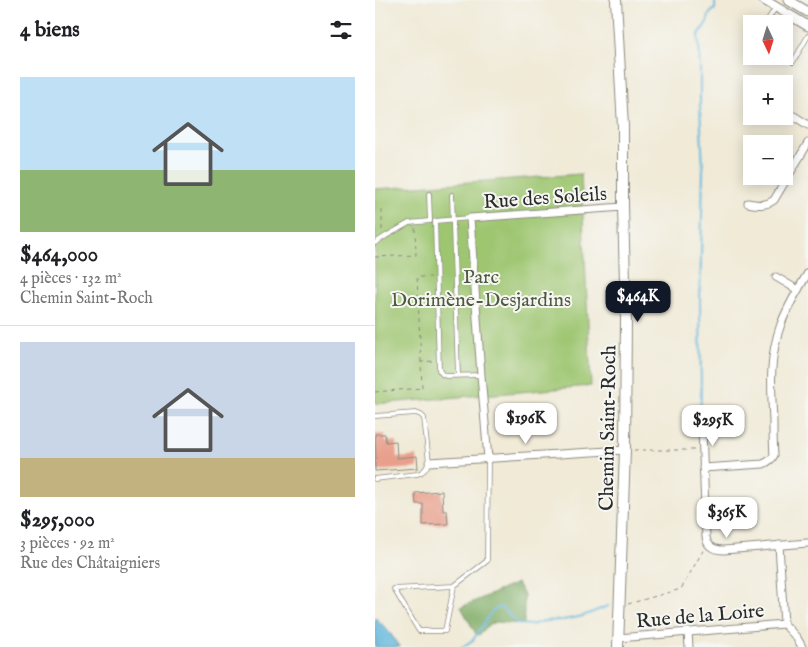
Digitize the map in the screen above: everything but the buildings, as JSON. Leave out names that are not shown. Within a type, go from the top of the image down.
[{"type":"main road","name":"Chemin Saint-Roch","points":[[616,0],[623,127],[626,319],[625,450],[618,643]]},
{"type":"street","points":[[764,0],[808,26]]},
{"type":"street","points":[[788,0],[808,12]]},
{"type":"street","points":[[794,116],[808,125]]},
{"type":"street","points":[[748,203],[765,204],[774,200],[808,143]]},
{"type":"street","name":"Rue des Soleils","points":[[488,459],[470,218],[623,207]]},
{"type":"street","points":[[703,468],[763,464],[773,458],[771,395],[773,355],[782,323],[790,304],[808,272]]},
{"type":"street","points":[[776,277],[798,290]]},
{"type":"street","points":[[702,428],[707,544],[718,550],[724,550],[808,543]]},
{"type":"street","points":[[429,462],[625,450]]},
{"type":"street","points":[[779,545],[784,624],[797,638],[802,647]]},
{"type":"street","name":"Rue de la Loire","points":[[618,643],[688,632],[784,624]]},
{"type":"street","points":[[688,632],[689,647]]},
{"type":"lane","points":[[770,15],[775,7]]},
{"type":"lane","points":[[793,62],[808,36]]},
{"type":"lane","points":[[429,194],[436,277],[439,370],[446,376],[481,375]]},
{"type":"lane","points":[[452,195],[458,375]]},
{"type":"lane","points":[[375,243],[409,223],[470,218]]},
{"type":"lane","points":[[375,416],[416,413],[421,415],[424,418],[429,462],[423,472],[417,474],[375,478]]},
{"type":"lane","points":[[454,586],[445,631],[419,631],[394,590],[454,586],[487,561],[488,459]]},
{"type":"path","points":[[382,210],[382,238]]},
{"type":"path","points":[[375,257],[416,255],[415,222]]},
{"type":"path","points":[[375,392],[422,388],[417,277],[436,277]]},
{"type":"path","points":[[421,362],[439,361]]},
{"type":"path","points":[[625,450],[703,450]]},
{"type":"path","points":[[619,607],[681,588],[707,544]]},
{"type":"green space","name":"Parc Dorimène-Desjardins","points":[[581,174],[591,386],[375,404],[375,189]]},
{"type":"green space","points":[[517,583],[524,595],[524,624],[495,622],[479,635],[476,634],[461,607]]},
{"type":"water","points":[[375,617],[390,633],[400,647],[375,647]]},
{"type":"waterway","points":[[700,421],[703,170],[698,36],[707,22],[710,13],[715,9],[715,0]]},
{"type":"waterway","points":[[462,647],[473,640],[492,611],[501,607],[519,624],[531,625],[544,621],[583,616],[608,606]]}]
